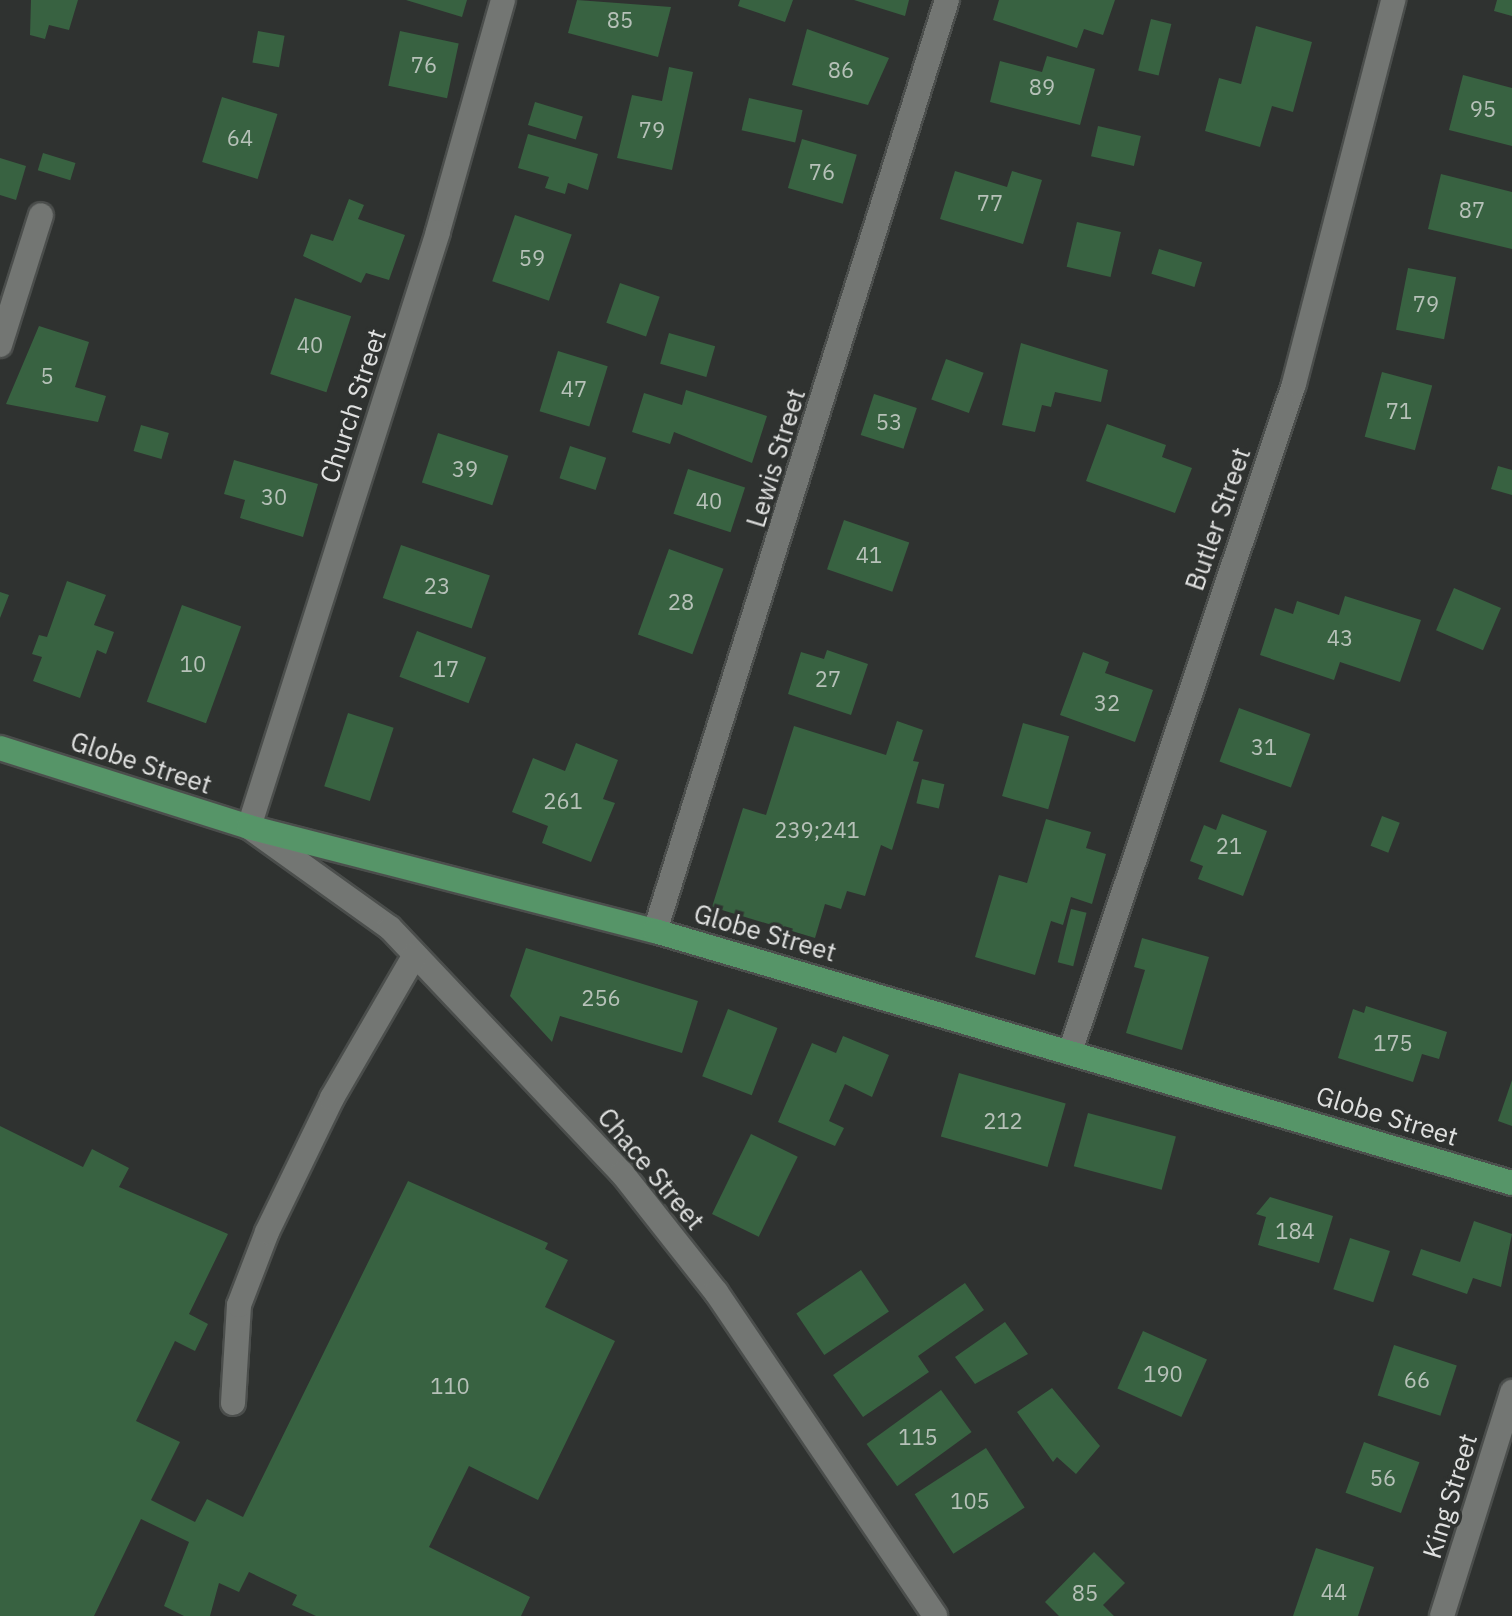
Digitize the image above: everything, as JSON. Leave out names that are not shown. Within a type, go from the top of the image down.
[{"type":"main road","name":"Globe Street","points":[[0,748],[249,827],[655,931],[1071,1049],[1512,1183]]},
{"type":"street","name":"Church Street","points":[[249,827],[438,232],[503,0]]},
{"type":"street","name":"Lewis Street","points":[[655,931],[947,0]]},
{"type":"street","name":"Butler Street","points":[[1071,1049],[1294,384],[1393,0]]},
{"type":"street","points":[[0,345],[41,215]]},
{"type":"street","name":"Chace Street","points":[[249,827],[415,955],[622,1173],[707,1280],[935,1616]]},
{"type":"street","points":[[233,1403],[239,1305],[267,1232],[332,1098],[415,955]]},
{"type":"street","name":"King Street","points":[[1442,1616],[1512,1392]]},
{"type":"building","points":[[31,0],[78,0],[69,30],[49,25],[45,39],[30,35]]},
{"type":"building","points":[[406,0],[467,0],[462,17]]},
{"type":"building","points":[[577,0],[671,7],[658,57],[568,33]]},
{"type":"building","points":[[740,0],[793,0],[785,22],[738,6]]},
{"type":"building","points":[[854,0],[909,0],[905,16]]},
{"type":"building","points":[[999,0],[1115,0],[1103,35],[1084,29],[1077,48],[993,20]]},
{"type":"building","points":[[1497,0],[1512,0],[1512,16],[1494,11]]},
{"type":"building","points":[[1151,19],[1171,24],[1159,76],[1138,70]]},
{"type":"building","points":[[1256,26],[1312,42],[1293,112],[1272,106],[1260,147],[1205,131],[1219,78],[1241,84]]},
{"type":"building","points":[[807,29],[889,58],[868,105],[792,85]]},
{"type":"building","points":[[258,31],[285,36],[279,67],[252,63]]},
{"type":"building","points":[[400,31],[459,43],[447,98],[388,86]]},
{"type":"building","points":[[1047,56],[1095,69],[1080,125],[990,102],[1000,61],[1042,72]]},
{"type":"building","points":[[669,67],[693,72],[672,170],[617,158],[632,95],[662,101]]},
{"type":"building","points":[[1463,75],[1512,88],[1512,146],[1449,130]]},
{"type":"building","points":[[222,97],[277,114],[258,179],[202,162]]},
{"type":"building","points":[[749,98],[803,110],[795,143],[742,130]]},
{"type":"building","points":[[535,102],[583,117],[576,140],[528,125]]},
{"type":"building","points":[[1098,126],[1141,136],[1134,166],[1091,156]]},
{"type":"building","points":[[528,134],[598,154],[588,190],[568,183],[565,194],[545,188],[549,177],[518,168]]},
{"type":"building","points":[[802,139],[857,155],[843,204],[788,188]]},
{"type":"building","points":[[43,153],[76,163],[70,180],[38,170]]},
{"type":"building","points":[[0,158],[26,166],[16,200],[0,195]]},
{"type":"building","points":[[955,171],[1007,187],[1012,171],[1042,180],[1023,244],[940,219]]},
{"type":"building","points":[[1441,174],[1512,192],[1512,249],[1428,229]]},
{"type":"building","points":[[349,199],[364,205],[358,219],[405,235],[389,280],[366,273],[361,283],[303,256],[311,234],[333,241]]},
{"type":"building","points":[[515,215],[572,235],[549,301],[492,281]]},
{"type":"building","points":[[1077,222],[1121,232],[1110,277],[1067,267]]},
{"type":"building","points":[[1159,249],[1202,262],[1194,287],[1151,274]]},
{"type":"building","points":[[1408,268],[1456,277],[1444,339],[1396,330]]},
{"type":"building","points":[[620,283],[660,297],[646,336],[606,323]]},
{"type":"building","points":[[295,298],[351,316],[326,392],[270,374]]},
{"type":"building","points":[[39,326],[89,342],[75,387],[106,396],[98,422],[6,404]]},
{"type":"building","points":[[669,333],[715,346],[706,377],[660,364]]},
{"type":"building","points":[[1021,343],[1108,370],[1101,402],[1055,392],[1051,407],[1042,405],[1035,432],[1002,425]]},
{"type":"building","points":[[558,351],[608,366],[589,426],[540,411]]},
{"type":"building","points":[[946,359],[984,373],[969,413],[931,399]]},
{"type":"building","points":[[1382,372],[1432,385],[1415,450],[1365,437]]},
{"type":"building","points":[[686,390],[767,416],[752,463],[674,432],[670,444],[632,432],[644,393],[682,405]]},
{"type":"building","points":[[874,394],[917,408],[904,449],[861,435]]},
{"type":"building","points":[[1107,424],[1166,445],[1162,457],[1192,468],[1175,513],[1086,481]]},
{"type":"building","points":[[141,425],[169,433],[161,459],[134,451]]},
{"type":"building","points":[[438,433],[508,456],[492,505],[422,482]]},
{"type":"building","points":[[570,446],[606,458],[596,490],[559,478]]},
{"type":"building","points":[[234,460],[318,484],[303,537],[240,518],[245,500],[224,494]]},
{"type":"building","points":[[1498,466],[1512,470],[1512,495],[1491,489]]},
{"type":"building","points":[[688,469],[745,488],[731,532],[673,514]]},
{"type":"building","points":[[844,520],[909,542],[892,592],[827,569]]},
{"type":"building","points":[[401,545],[490,576],[472,629],[383,598]]},
{"type":"building","points":[[669,549],[724,569],[692,654],[638,635]]},
{"type":"building","points":[[67,581],[106,595],[94,625],[114,632],[106,654],[97,650],[80,698],[33,681],[42,657],[32,654],[39,635],[47,637]]},
{"type":"building","points":[[1454,588],[1501,608],[1483,650],[1436,630]]},
{"type":"building","points":[[0,592],[9,595],[0,618]]},
{"type":"building","points":[[1345,596],[1421,620],[1400,682],[1340,662],[1334,680],[1260,655],[1275,608],[1293,614],[1297,601],[1339,615]]},
{"type":"building","points":[[182,605],[241,627],[206,723],[147,702]]},
{"type":"building","points":[[417,631],[486,658],[469,703],[399,677]]},
{"type":"building","points":[[827,650],[868,664],[851,715],[788,694],[801,652],[824,659]]},
{"type":"building","points":[[1083,652],[1109,662],[1105,673],[1153,690],[1135,742],[1060,715]]},
{"type":"building","points":[[1239,708],[1310,734],[1291,788],[1220,762]]},
{"type":"building","points":[[348,713],[394,728],[370,801],[324,786]]},
{"type":"building","points":[[897,721],[923,730],[913,761],[919,762],[892,850],[881,845],[865,896],[847,891],[841,909],[825,904],[815,938],[712,907],[743,808],[766,815],[794,726],[886,755]]},
{"type":"building","points":[[1023,723],[1069,736],[1048,809],[1002,796]]},
{"type":"building","points":[[576,743],[618,760],[603,799],[615,803],[591,862],[542,843],[548,826],[512,812],[533,758],[565,771]]},
{"type":"building","points":[[922,779],[944,784],[939,809],[916,803]]},
{"type":"building","points":[[1222,814],[1267,831],[1243,896],[1198,879],[1203,866],[1190,861],[1204,825],[1216,830]]},
{"type":"building","points":[[1382,816],[1400,823],[1388,853],[1371,846]]},
{"type":"building","points":[[1046,819],[1091,832],[1086,848],[1106,854],[1092,904],[1071,897],[1063,925],[1051,921],[1035,975],[975,957],[999,875],[1027,883]]},
{"type":"building","points":[[1071,909],[1087,913],[1073,966],[1058,962]]},
{"type":"building","points":[[1142,938],[1209,957],[1182,1050],[1126,1033],[1145,970],[1134,967]]},
{"type":"building","points":[[526,948],[698,1001],[682,1053],[560,1016],[552,1042],[510,996]]},
{"type":"building","points":[[1366,1006],[1447,1032],[1439,1059],[1422,1054],[1413,1082],[1338,1058],[1353,1009],[1364,1013]]},
{"type":"building","points":[[728,1009],[777,1028],[752,1095],[702,1076]]},
{"type":"building","points":[[843,1036],[889,1055],[872,1097],[845,1084],[829,1121],[844,1128],[835,1146],[778,1122],[812,1043],[836,1053]]},
{"type":"building","points":[[959,1073],[1066,1104],[1048,1167],[941,1136]]},
{"type":"building","points":[[1512,1080],[1512,1126],[1498,1121]]},
{"type":"building","points":[[1088,1113],[1176,1137],[1162,1190],[1074,1166]]},
{"type":"building","points":[[0,1126],[83,1167],[92,1149],[129,1168],[119,1187],[228,1234],[189,1314],[208,1324],[195,1351],[175,1341],[136,1421],[180,1442],[151,1500],[195,1522],[207,1499],[243,1517],[408,1181],[548,1243],[545,1249],[568,1260],[545,1307],[615,1341],[538,1500],[469,1466],[429,1547],[530,1597],[521,1616],[316,1616],[292,1605],[297,1595],[249,1572],[239,1592],[219,1583],[210,1616],[184,1616],[164,1606],[189,1542],[141,1519],[94,1616],[0,1616]]},
{"type":"building","points":[[751,1134],[798,1157],[759,1237],[712,1214]]},
{"type":"building","points":[[1270,1197],[1333,1216],[1319,1263],[1258,1245],[1266,1217],[1256,1214]]},
{"type":"building","points":[[1474,1221],[1512,1234],[1501,1287],[1473,1278],[1467,1294],[1412,1275],[1421,1249],[1460,1262]]},
{"type":"building","points":[[1350,1238],[1390,1251],[1373,1302],[1333,1289]]},
{"type":"building","points":[[861,1270],[889,1311],[824,1355],[796,1314]]},
{"type":"building","points":[[965,1283],[984,1310],[918,1356],[929,1372],[863,1417],[833,1375]]},
{"type":"building","points":[[1005,1322],[1028,1354],[975,1384],[955,1357]]},
{"type":"building","points":[[1143,1331],[1207,1359],[1181,1417],[1117,1389]]},
{"type":"building","points":[[1394,1345],[1457,1365],[1440,1416],[1378,1395]]},
{"type":"building","points":[[1052,1388],[1100,1446],[1076,1474],[1057,1457],[1053,1462],[1017,1412]]},
{"type":"building","points":[[941,1390],[972,1432],[897,1486],[867,1444]]},
{"type":"building","points":[[1364,1442],[1419,1462],[1401,1513],[1346,1493]]},
{"type":"building","points":[[986,1448],[1025,1508],[953,1554],[915,1494]]},
{"type":"building","points":[[1316,1548],[1374,1567],[1358,1616],[1293,1616]]},
{"type":"building","points":[[1094,1552],[1125,1583],[1103,1605],[1114,1616],[1059,1616],[1045,1602]]}]
